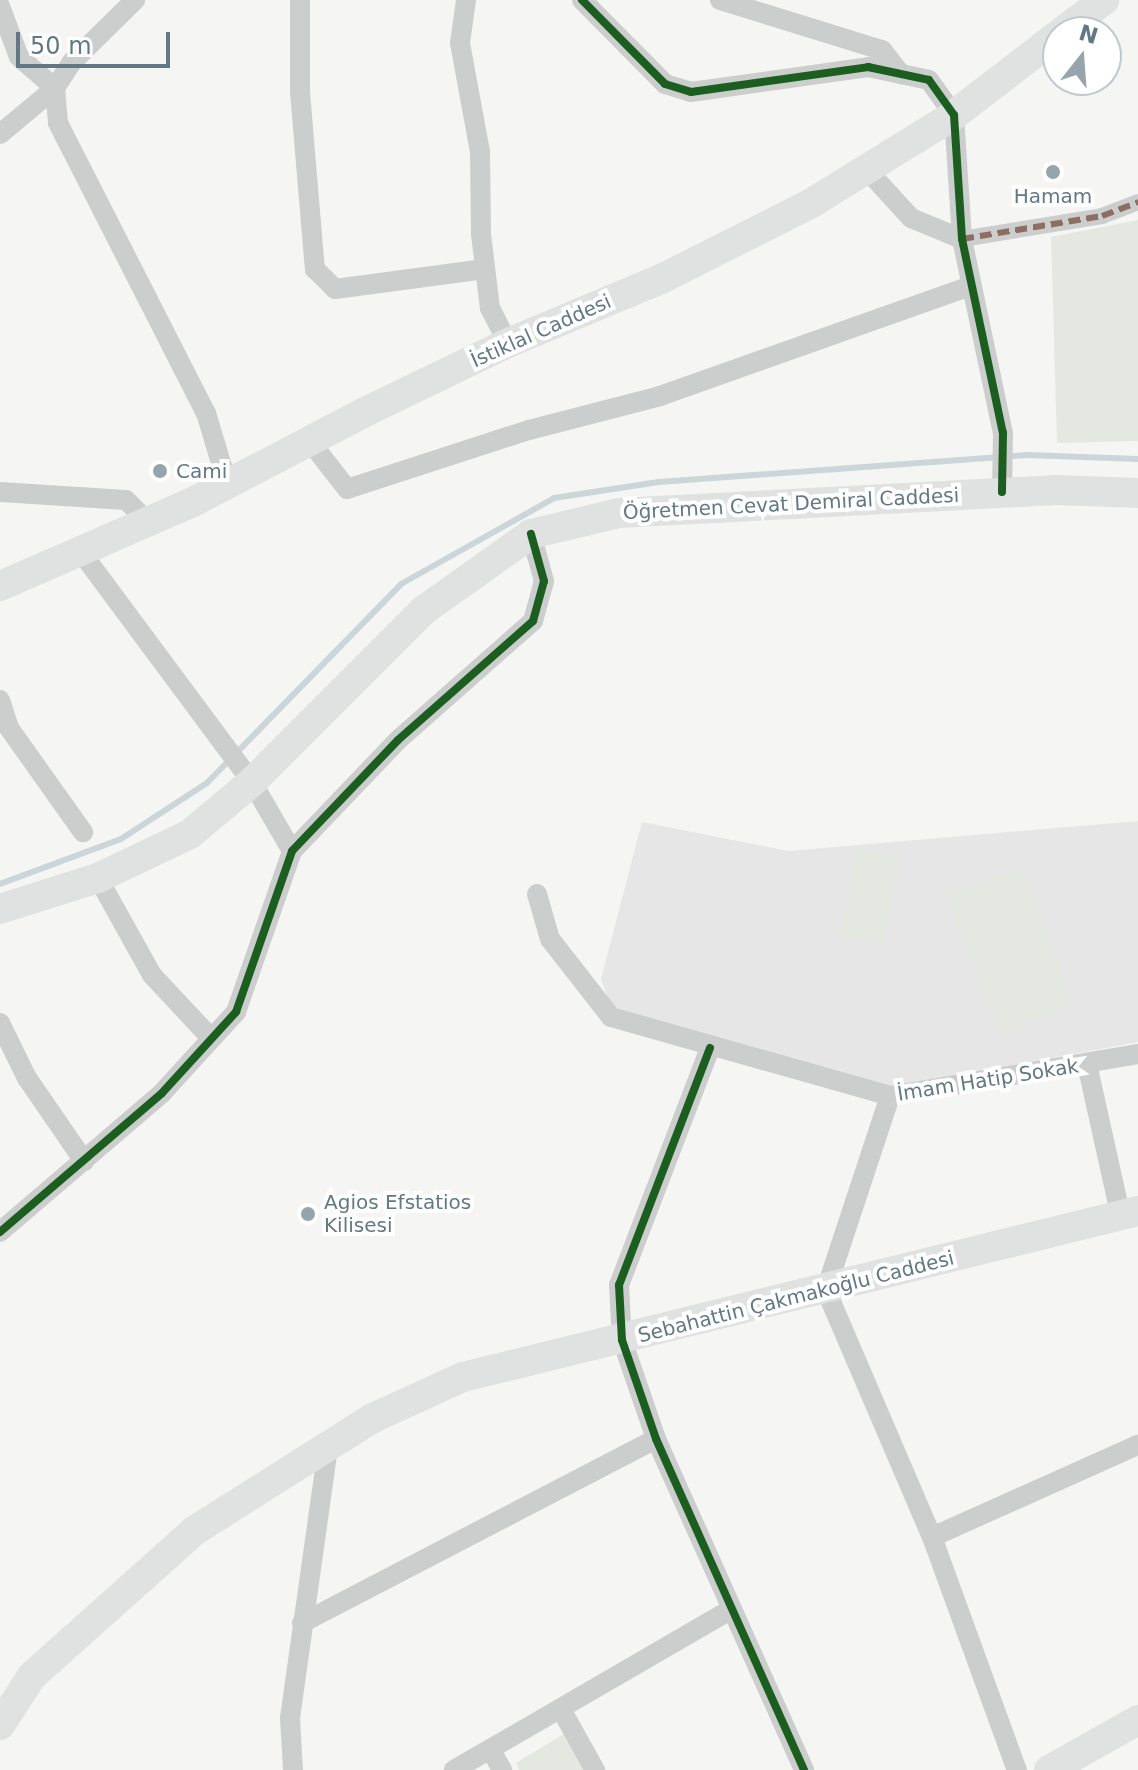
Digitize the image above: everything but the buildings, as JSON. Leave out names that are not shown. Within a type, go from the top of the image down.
[{"type":"main road","name":"İstiklal Caddesi","points":[[1083,16],[1104,0]]},
{"type":"main road","name":"İstiklal Caddesi","points":[[0,586],[148,522],[508,343],[661,279],[869,172],[954,115],[1042,48]]},
{"type":"main road","name":"Öğretmen Cevat Demiral Caddesi","points":[[0,909],[98,878],[190,834],[424,610],[531,534],[619,513],[1002,482],[1138,493]]},
{"type":"main road","name":"Sebahattin Çakmakoğlu Caddesi","points":[[0,1725],[32,1676],[194,1531],[373,1418],[463,1377],[1130,1214]]},
{"type":"main road","points":[[1049,1770],[1138,1720]]},
{"type":"street","points":[[0,134],[55,88],[71,63],[135,0]]},
{"type":"street","points":[[300,0],[300,92],[315,269],[335,289],[350,289],[485,269]]},
{"type":"street","points":[[466,0],[460,43],[480,152],[485,269],[490,308],[508,343]]},
{"type":"street","points":[[582,0],[665,84],[691,92],[868,67],[929,80],[954,115],[962,239],[1003,433],[1002,482]]},
{"type":"street","points":[[720,0],[882,50],[901,74]]},
{"type":"street","points":[[1,13],[19,57],[55,88],[58,123],[206,413],[227,483]]},
{"type":"street","points":[[869,172],[911,218],[962,239],[1088,219],[1138,202]]},
{"type":"street","points":[[309,440],[347,489],[529,430],[660,396],[970,286]]},
{"type":"street","points":[[0,492],[126,500],[148,522]]},
{"type":"street","points":[[0,1232],[162,1093],[236,1012],[292,851],[398,740],[533,621],[544,581],[531,534]]},
{"type":"street","points":[[81,552],[248,778],[292,851]]},
{"type":"street","points":[[0,700],[9,728],[83,832]]},
{"type":"street","points":[[98,878],[152,975],[210,1037]]},
{"type":"street","name":"İmam Hatip Sokak","points":[[537,894],[550,939],[611,1017],[710,1048],[890,1096],[1138,1054]]},
{"type":"street","points":[[0,1023],[27,1078],[84,1161]]},
{"type":"street","points":[[710,1048],[619,1285],[622,1340],[656,1439],[804,1770]]},
{"type":"street","points":[[1087,1064],[1130,1214]]},
{"type":"street","points":[[890,1096],[826,1290],[932,1537],[1017,1770]]},
{"type":"street","points":[[302,1623],[656,1439]]},
{"type":"street","points":[[932,1537],[1138,1445]]},
{"type":"street","points":[[293,1770],[290,1718],[328,1448]]},
{"type":"street","points":[[454,1770],[562,1711],[732,1609]]},
{"type":"street","points":[[562,1711],[595,1770]]},
{"type":"street","points":[[491,1750],[502,1770]]},
{"type":"shaded area","points":[[1138,220],[1138,441],[1057,443],[1051,237]]},
{"type":"shaded area","points":[[1138,821],[1138,1042],[876,1091],[617,1023],[601,979],[642,822],[788,851]]},
{"type":"shaded area","points":[[857,848],[900,856],[883,944],[840,935]]},
{"type":"shaded area","points":[[1021,867],[1073,1004],[999,1032],[947,895]]},
{"type":"shaded area","points":[[565,1733],[585,1770],[519,1770],[516,1763]]},
{"type":"waterway","points":[[0,884],[121,839],[207,783],[401,584],[554,498],[659,482],[1027,455],[1138,459]]},
{"type":"marked path","points":[[962,239],[1102,216],[1138,202]]},
{"type":"cycle path","points":[[582,0],[665,84],[691,92],[868,67],[929,80],[954,115],[962,239],[1003,433],[1002,492]]},
{"type":"cycle path","points":[[0,1232],[162,1093],[236,1012],[292,851],[398,740],[533,621],[544,581],[531,534]]},
{"type":"cycle path","points":[[710,1048],[619,1285],[622,1340],[656,1439],[804,1770]]},
{"type":"place","name":"Hamam","points":[[1053,172]]},
{"type":"place","name":"Cami","points":[[160,471]]},
{"type":"place","name":"Agios Efstatios Kilisesi","points":[[308,1214]]}]
